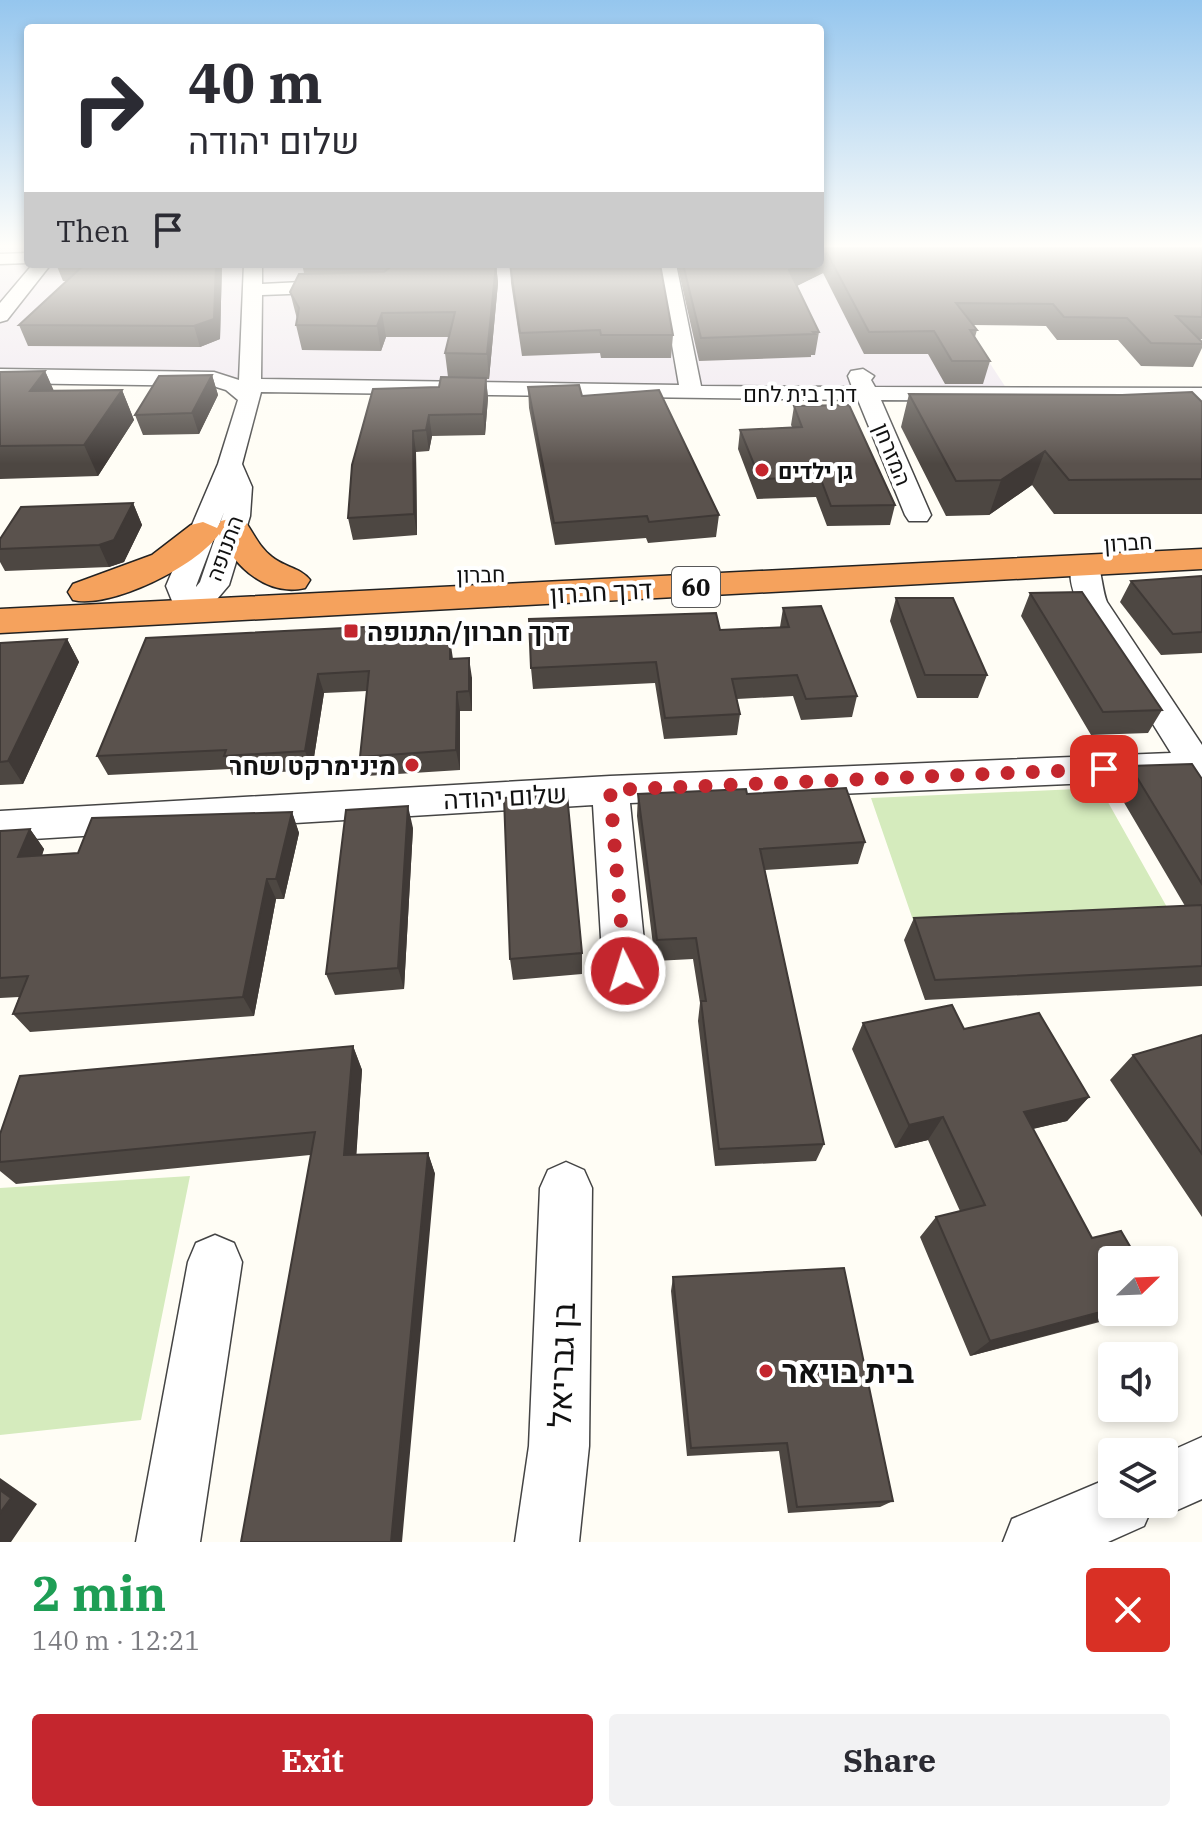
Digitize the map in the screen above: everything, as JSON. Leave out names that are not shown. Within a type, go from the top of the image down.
[{"type":"highway","points":[[86,592],[157,566],[218,530],[268,572],[292,580]]},
{"type":"highway","name":"חברון","points":[[0,596],[86,592],[195,594],[292,580],[747,565],[1202,537]]},
{"type":"highway","name":"דרך חברון","points":[[0,621],[195,594],[1202,559]]},
{"type":"street","name":"התנופה","points":[[195,594],[218,530],[230,464],[250,392],[251,320]]},
{"type":"street","points":[[678,320],[691,391]]},
{"type":"street","points":[[0,376],[151,370],[221,380],[250,392]]},
{"type":"street","points":[[867,393],[859,376],[929,376]]},
{"type":"street","name":"דרך בית לחם","points":[[250,392],[398,386],[735,393],[1202,395]]},
{"type":"street","points":[[735,393],[742,417]]},
{"type":"street","name":"המזרחן","points":[[867,393],[886,417],[918,515]]},
{"type":"street","points":[[789,416],[836,416]]},
{"type":"street","points":[[1086,565],[1085,582],[1092,602],[1200,768]]},
{"type":"street","name":"שלום יהודה","points":[[0,826],[610,790],[1200,768]]},
{"type":"street","points":[[610,790],[625,971]]},
{"type":"street","name":"בן גבריאל","points":[[547,1542],[559,1446],[566,1188]]},
{"type":"street","points":[[168,1542],[215,1262]]},
{"type":"street","points":[[1178,1479],[1202,1468]]},
{"type":"street","points":[[1035,1542],[1098,1514]]},
{"type":"shaded area","points":[[0,320],[962,320],[1008,391],[686,389],[0,376]]},
{"type":"green space","points":[[1100,788],[1168,909],[913,920],[871,798]]},
{"type":"green space","points":[[190,1176],[141,1420],[0,1435],[0,1188]]},
{"type":"building","points":[[24,320],[211,320],[194,326],[19,325]]},
{"type":"building","points":[[297,320],[379,320],[377,326],[296,325]]},
{"type":"building","points":[[453,320],[490,320],[487,354],[445,353]]},
{"type":"building","points":[[518,320],[670,320],[673,335],[601,335],[600,330],[520,333]]},
{"type":"building","points":[[697,320],[813,320],[819,332],[813,332],[815,334],[701,338]]},
{"type":"building","points":[[863,320],[969,320],[977,330],[970,330],[990,361],[952,361],[934,331],[869,332]]},
{"type":"building","points":[[1129,320],[1180,320],[1202,344],[1151,343]]},
{"type":"building","points":[[45,371],[30,391],[122,390],[84,445],[0,446],[0,372]]},
{"type":"building","points":[[212,375],[192,413],[135,415],[159,376]]},
{"type":"building","points":[[441,377],[486,378],[483,414],[429,415],[426,430],[413,431],[414,514],[348,518],[352,465],[373,389],[439,387]]},
{"type":"building","points":[[579,385],[582,396],[659,390],[719,515],[649,522],[647,516],[554,523],[528,387]]},
{"type":"building","points":[[1192,392],[1202,402],[1202,479],[1069,480],[1045,451],[1001,480],[956,481],[909,394],[1122,395]]},
{"type":"building","points":[[849,405],[895,505],[831,506],[820,477],[760,479],[740,430],[802,427],[794,406]]},
{"type":"building","points":[[133,503],[114,540],[99,545],[0,549],[0,539],[21,507]]},
{"type":"building","points":[[1202,576],[1202,632],[1173,634],[1131,581]]},
{"type":"building","points":[[1082,592],[1162,710],[1103,712],[1030,593]]},
{"type":"building","points":[[896,598],[953,598],[987,675],[925,675]]},
{"type":"building","points":[[821,606],[857,696],[806,699],[797,675],[732,679],[740,714],[665,718],[656,662],[531,668],[529,619],[716,613],[720,630],[789,627],[783,608]]},
{"type":"building","points":[[424,624],[424,641],[450,639],[450,659],[469,658],[469,691],[457,692],[456,750],[360,757],[369,671],[318,674],[305,751],[224,756],[226,750],[97,756],[146,638]]},
{"type":"building","points":[[67,639],[8,761],[0,762],[0,643]]},
{"type":"building","points":[[1192,764],[1202,779],[1202,884],[1130,766]]},
{"type":"building","points":[[846,788],[865,842],[760,849],[824,1144],[719,1149],[701,1001],[706,1001],[696,938],[657,940],[638,794],[746,789],[747,794]]},
{"type":"building","points":[[567,794],[582,953],[510,959],[504,798]]},
{"type":"building","points":[[408,806],[398,968],[326,974],[346,810]]},
{"type":"building","points":[[292,812],[276,879],[267,879],[243,997],[13,1014],[28,976],[0,978],[0,831],[30,829],[18,857],[78,853],[92,818]]},
{"type":"building","points":[[1202,905],[1202,966],[935,980],[914,918]]},
{"type":"building","points":[[952,1005],[964,1029],[1039,1013],[1089,1097],[1024,1112],[1092,1238],[1121,1231],[1130,1246],[1098,1246],[1098,1313],[990,1341],[936,1217],[985,1205],[943,1117],[909,1125],[863,1023]]},
{"type":"building","points":[[1202,1035],[1202,1154],[1133,1055]]},
{"type":"building","points":[[353,1046],[344,1155],[428,1153],[391,1542],[241,1542],[315,1132],[0,1162],[0,1134],[20,1076]]},
{"type":"building","name":"בית בויאר","points":[[844,1268],[893,1501],[797,1507],[787,1443],[691,1448],[673,1277]]},
{"type":"building","points":[[0,1490],[11,1498],[0,1513]]},
{"type":"place","name":"גן ילדים","points":[[762,470]]},
{"type":"place","name":"דרך חברון/התנופה","points":[[351,631]]},
{"type":"place","name":"מינימרקט שחר","points":[[412,765]]},
{"type":"place","name":"בית בויאר","points":[[766,1371]]},
{"type":"route","points":[[625,971],[610,790],[1104,769]]}]
